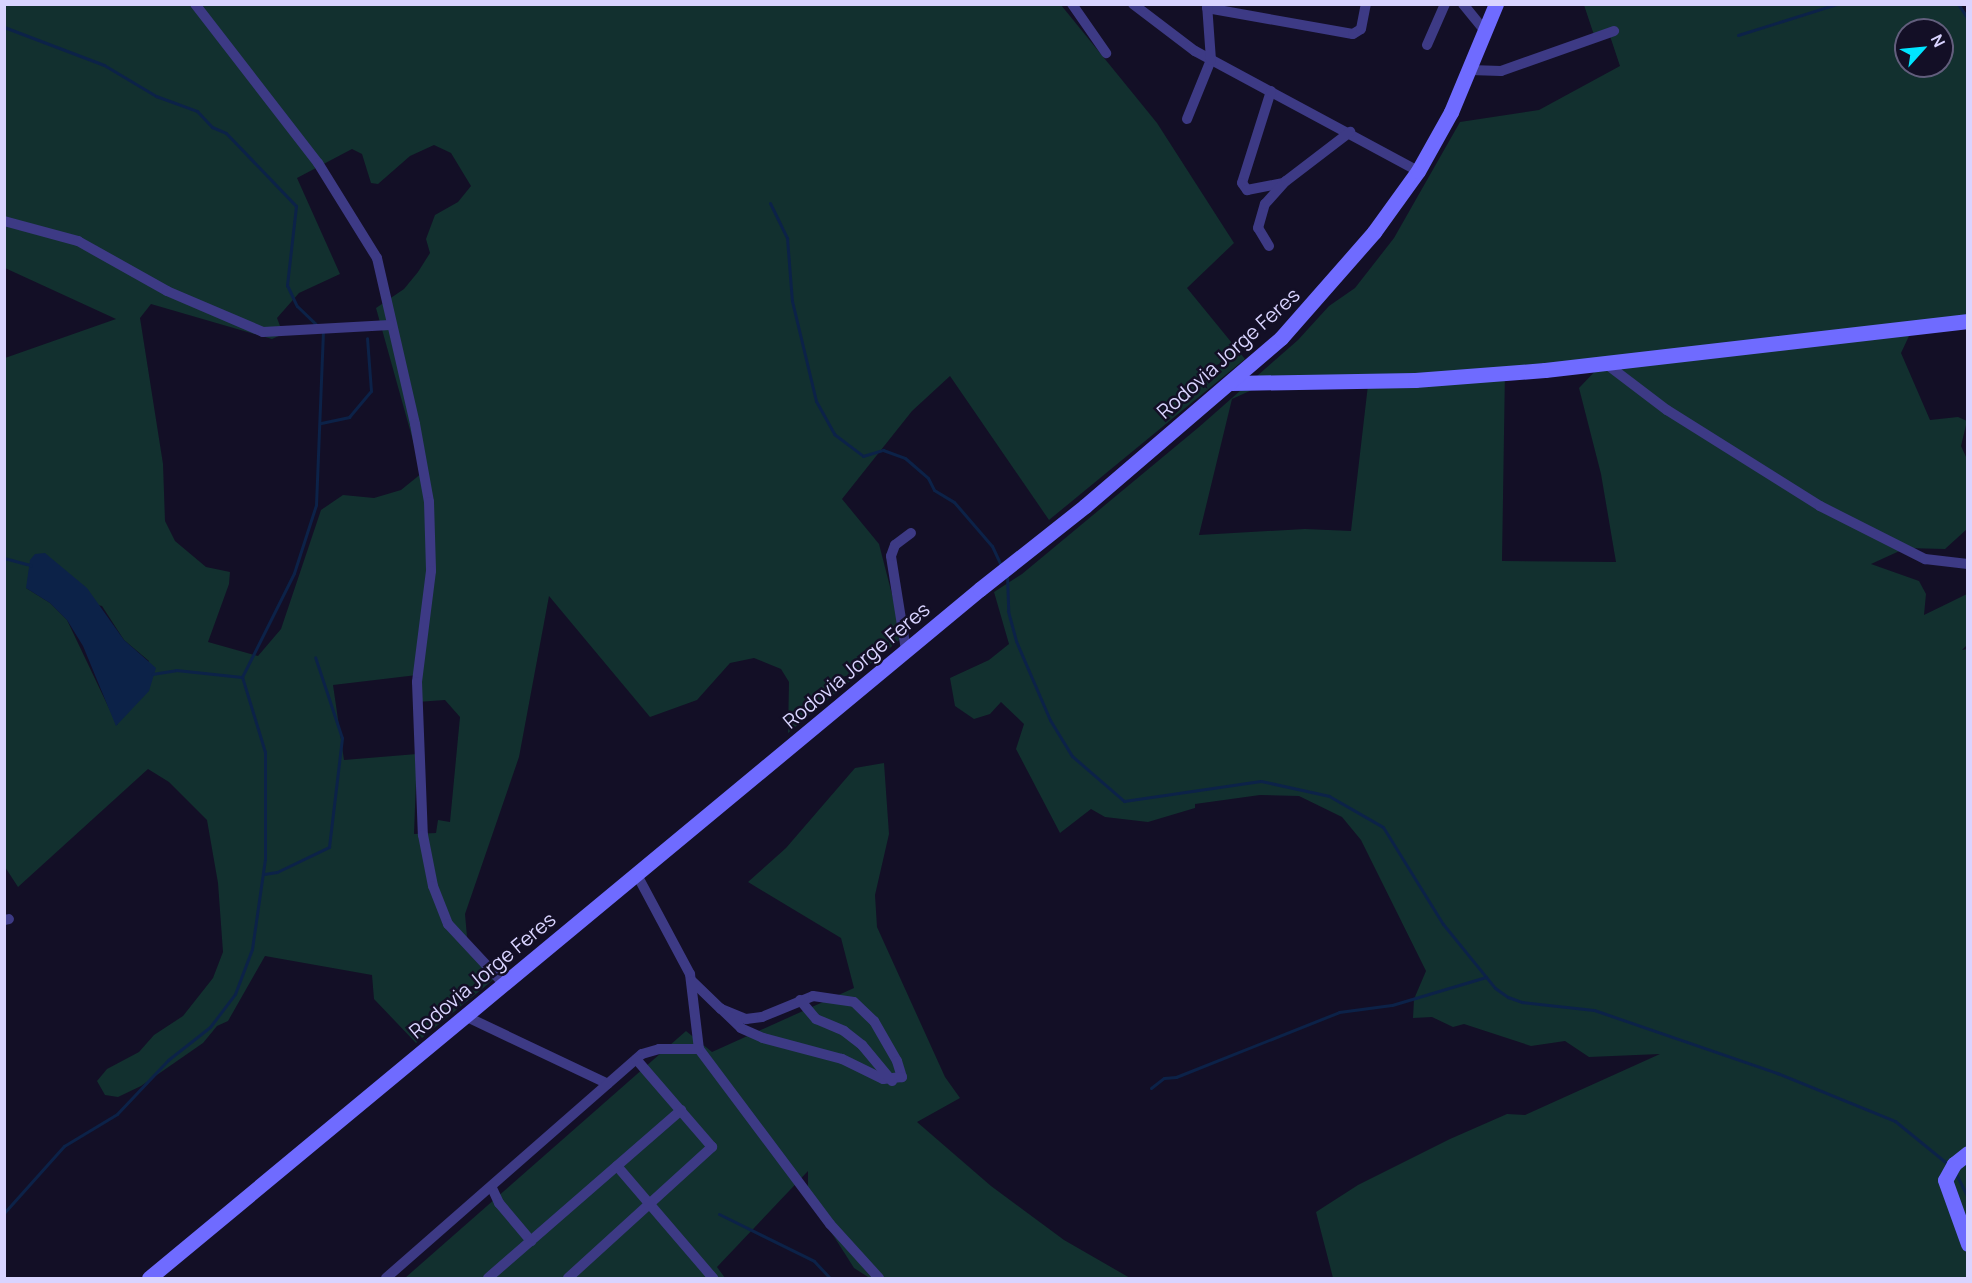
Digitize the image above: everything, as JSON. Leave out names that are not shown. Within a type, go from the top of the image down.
[{"type":"main road","name":"Rodovia Jorge Feres","points":[[148,1278],[1231,383],[1325,292],[1374,232],[1418,171],[1470,70],[1496,4]]},
{"type":"main road","points":[[1231,383],[1415,380],[1605,363],[1968,321]]},
{"type":"main road","points":[[1968,1153],[1954,1164],[1945,1180],[1968,1244]]},
{"type":"street","points":[[195,4],[313,155],[373,250],[415,424],[430,521],[431,571],[417,682],[423,835],[433,886],[448,924],[504,984]]},
{"type":"street","points":[[1072,4],[1106,53]]},
{"type":"street","points":[[1133,4],[1211,60],[1350,132],[1418,171]]},
{"type":"street","points":[[1187,119],[1211,60],[1207,6],[1353,34],[1361,29],[1366,4]]},
{"type":"street","points":[[1426,45],[1445,4]]},
{"type":"street","points":[[1463,4],[1486,32]]},
{"type":"street","points":[[1470,70],[1501,71],[1614,31]]},
{"type":"street","points":[[1271,91],[1242,183],[1247,190],[1283,183]]},
{"type":"street","points":[[1269,246],[1260,234],[1259,222],[1265,204],[1283,183],[1350,132]]},
{"type":"street","points":[[4,221],[78,241],[167,291],[263,332],[390,325]]},
{"type":"street","points":[[1605,363],[1667,410],[1820,506],[1925,559],[1968,564]]},
{"type":"street","points":[[906,650],[891,555],[895,545],[911,533]]},
{"type":"street","points":[[636,873],[692,981],[721,1009],[741,1028],[763,1038],[842,1059],[892,1081],[902,1077],[902,1070],[874,1021],[860,1006],[835,997],[800,1000],[752,1019],[721,1009]]},
{"type":"street","points":[[692,981],[699,1048],[830,1224],[879,1278]]},
{"type":"street","points":[[800,1000],[816,1018],[857,1041],[892,1081]]},
{"type":"street","points":[[465,1016],[608,1084]]},
{"type":"street","points":[[386,1278],[492,1188],[636,1059],[653,1050],[699,1048]]},
{"type":"street","points":[[568,1278],[651,1205],[712,1147],[636,1059]]},
{"type":"street","points":[[488,1278],[681,1110]]},
{"type":"street","points":[[617,1166],[710,1277]]},
{"type":"street","points":[[492,1188],[499,1203],[531,1241]]},
{"type":"green space","points":[[1960,4],[1967,15],[1967,320],[1943,322],[1909,336],[1901,353],[1930,420],[1958,417],[1967,421],[1961,446],[1967,459],[1967,529],[1945,549],[1906,548],[1871,564],[1919,581],[1926,594],[1924,615],[1967,594],[1967,645],[1962,650],[1967,649],[1967,1278],[1333,1278],[1316,1212],[1358,1185],[1450,1139],[1507,1114],[1525,1115],[1660,1054],[1589,1057],[1565,1041],[1531,1046],[1464,1024],[1453,1027],[1432,1017],[1413,1018],[1414,999],[1426,971],[1361,840],[1342,817],[1299,796],[1260,795],[1195,804],[1195,808],[1148,822],[1105,817],[1091,809],[1060,833],[1016,749],[1024,724],[1001,702],[990,714],[974,719],[955,706],[950,678],[989,660],[1009,644],[994,592],[1022,574],[1199,427],[1298,340],[1329,306],[1355,288],[1394,238],[1460,122],[1539,110],[1620,66],[1610,36],[1594,35],[1584,5]],"holes":[[[1601,365],[1579,388],[1601,474],[1616,562],[1502,561],[1505,370]],[[1265,384],[1368,385],[1351,531],[1305,529],[1199,535],[1232,399]]]},
{"type":"green space","points":[[4,5],[1061,5],[1157,123],[1234,243],[1187,288],[1245,359],[1049,520],[950,376],[912,411],[842,499],[879,544],[903,637],[788,733],[789,682],[781,669],[754,658],[730,663],[697,700],[650,717],[549,596],[519,757],[465,914],[468,948],[499,975],[416,1043],[374,999],[372,975],[265,956],[228,1021],[217,1026],[203,1043],[141,1086],[118,1097],[105,1095],[97,1081],[107,1069],[139,1052],[154,1035],[183,1016],[213,978],[223,952],[218,883],[207,820],[169,782],[148,769],[18,887],[5,867],[5,358],[116,319],[5,268]],"holes":[[[434,145],[451,153],[471,186],[458,202],[435,215],[426,239],[430,253],[418,272],[404,289],[376,308],[422,473],[401,490],[374,498],[343,495],[321,510],[281,629],[258,656],[208,642],[229,584],[230,572],[206,567],[175,541],[165,521],[163,464],[140,318],[151,304],[272,339],[283,334],[277,318],[299,293],[340,274],[297,178],[352,149],[362,154],[371,183],[378,184],[410,156]],[[26,588],[102,606],[124,640],[149,661],[117,725],[67,620],[50,603]],[[417,675],[417,702],[445,700],[460,717],[450,822],[438,820],[436,833],[414,834],[417,754],[344,760],[333,685]]]},
{"type":"green space","points":[[884,763],[889,834],[875,895],[877,927],[945,1077],[960,1098],[917,1122],[991,1186],[1064,1240],[1130,1278],[868,1277],[854,1268],[808,1195],[808,1171],[717,1267],[725,1278],[405,1278],[686,1031],[712,1052],[854,988],[841,938],[748,882],[786,848],[855,768]]},
{"type":"water","points":[[45,553],[87,588],[124,640],[156,668],[149,691],[116,726],[83,646],[67,620],[50,603],[26,588],[30,560],[35,554]]},
{"type":"waterway","points":[[1738,35],[1837,4]]},
{"type":"waterway","points":[[1958,4],[1968,19]]},
{"type":"waterway","points":[[4,27],[104,65],[156,96],[197,111],[212,127],[226,133],[296,206],[287,285],[297,306],[317,325]]},
{"type":"waterway","points":[[770,203],[787,238],[792,301],[816,401],[834,434],[863,456],[883,450],[905,458],[928,478],[934,490],[954,502],[992,546],[1002,567]]},
{"type":"waterway","points":[[4,1213],[64,1146],[117,1114],[168,1060],[210,1027],[235,994],[252,949],[265,859],[265,752],[242,677],[294,573],[316,505],[323,333]]},
{"type":"waterway","points":[[321,423],[349,417],[371,391],[367,338]]},
{"type":"waterway","points":[[4,558],[31,565]]},
{"type":"waterway","points":[[1007,575],[1008,611],[1016,641],[1050,720],[1072,756],[1124,801],[1261,781],[1329,796],[1383,827],[1443,924],[1495,988],[1508,997],[1522,1002],[1594,1010],[1777,1073],[1895,1121],[1949,1165]]},
{"type":"waterway","points":[[264,874],[277,872],[329,847],[342,738],[315,657]]},
{"type":"waterway","points":[[152,674],[176,670],[242,677]]},
{"type":"waterway","points":[[1151,1088],[1164,1078],[1176,1077],[1339,1012],[1392,1005],[1486,977]]},
{"type":"waterway","points":[[1955,1172],[1968,1198]]},
{"type":"waterway","points":[[719,1214],[814,1261],[830,1278]]}]
